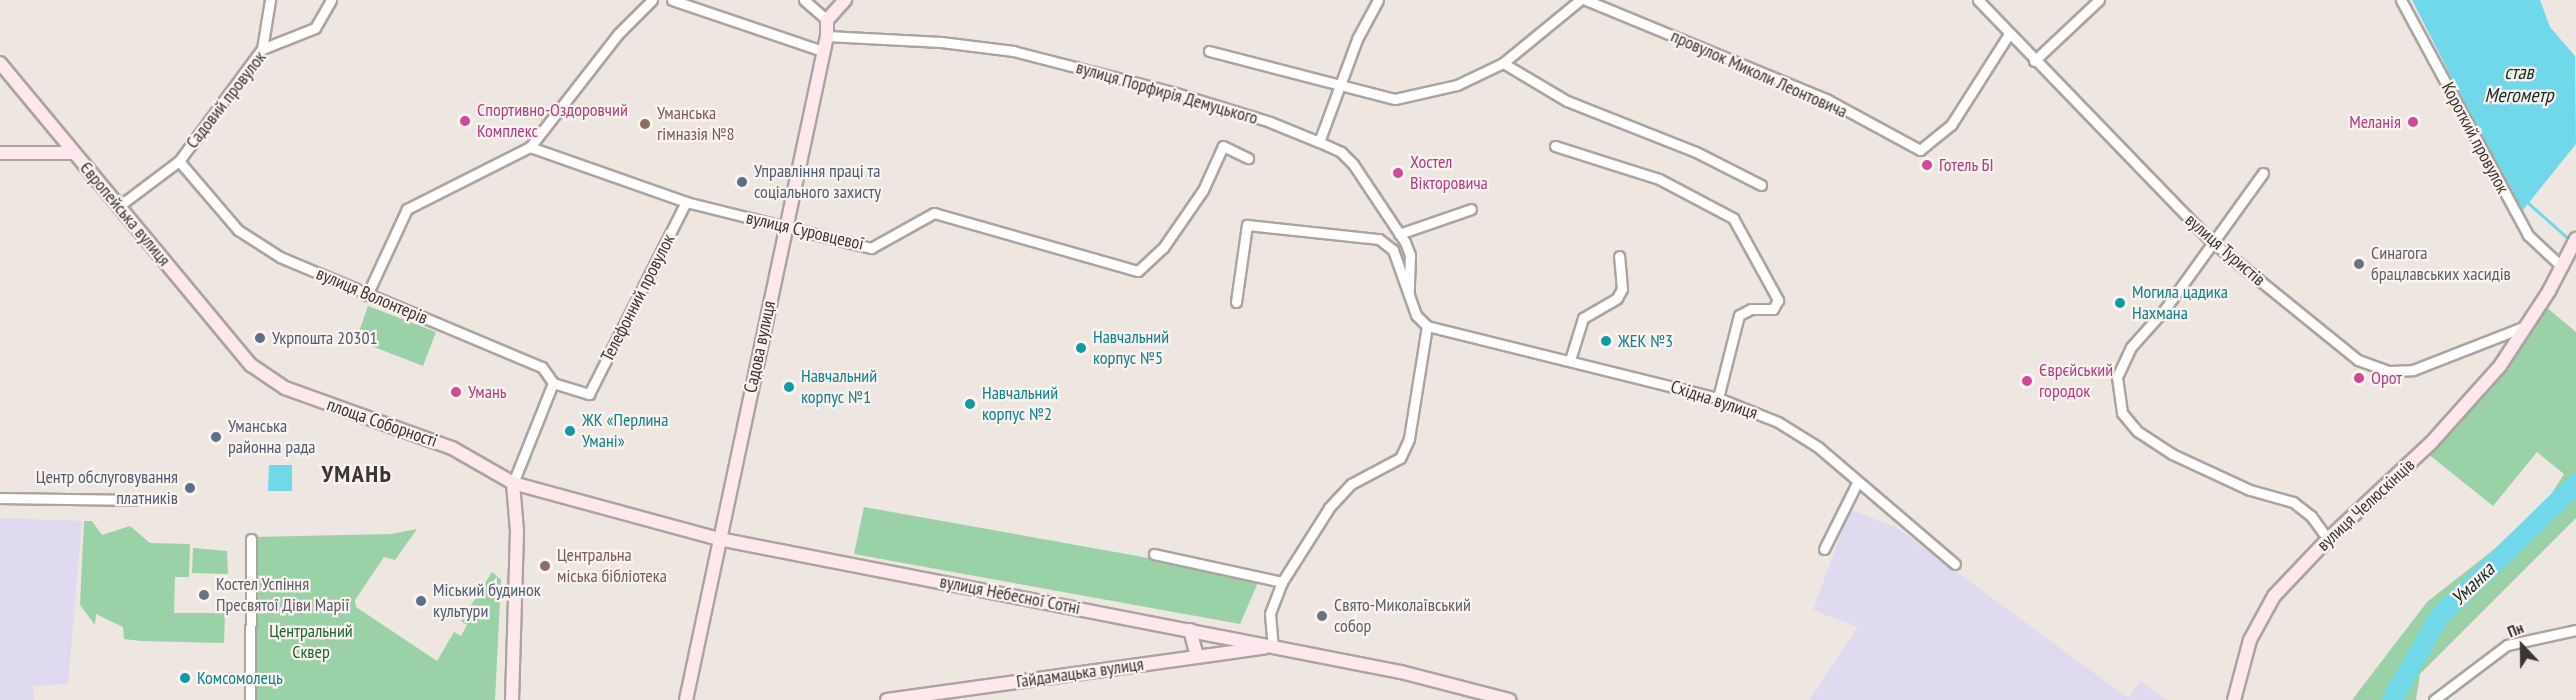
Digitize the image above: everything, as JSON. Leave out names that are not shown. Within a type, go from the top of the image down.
[{"type":"main road","points":[[827,20],[845,0]]},
{"type":"main road","name":"Садова вулиця","points":[[686,700],[827,36],[827,20]]},
{"type":"main road","name":"Європейська вулиця","points":[[0,63],[251,365]]},
{"type":"main road","points":[[0,153],[74,153]]},
{"type":"main road","name":"вулиця Челюскінців","points":[[2234,700],[2250,640],[2274,596],[2328,539],[2431,443],[2500,366],[2527,326],[2576,239]]},
{"type":"main road","name":"площа Соборності","points":[[251,365],[285,388],[452,448],[513,483]]},
{"type":"main road","points":[[512,700],[517,531],[513,483]]},
{"type":"main road","name":"вулиця Небесної Сотні","points":[[513,483],[719,539],[1190,630],[1450,683],[1509,700]]},
{"type":"main road","points":[[1190,630],[1197,657]]},
{"type":"main road","name":"Гайдамацька вулиця","points":[[887,700],[956,695],[1273,647]]},
{"type":"street","points":[[262,49],[270,0]]},
{"type":"street","name":"Садовий провулок","points":[[119,206],[179,161],[262,49],[315,28],[331,0]]},
{"type":"street","points":[[367,295],[407,209],[530,147],[618,34],[652,0]]},
{"type":"street","points":[[672,0],[823,51]]},
{"type":"street","points":[[804,0],[827,20]]},
{"type":"street","points":[[1319,142],[1339,87],[1378,0]]},
{"type":"street","points":[[1209,51],[1339,87],[1395,99],[1457,85],[1503,63],[1580,0]]},
{"type":"street","name":"провулок Миколи Леонтовича","points":[[1586,0],[1826,99],[1920,150],[1930,145],[1951,125],[2009,34]]},
{"type":"street","name":"вулиця Туристів","points":[[1978,0],[2034,61],[2211,241],[2358,360],[2389,371],[2413,370],[2455,357],[2527,326]]},
{"type":"street","points":[[2034,61],[2099,0]]},
{"type":"street","name":"Короткий провулок","points":[[2401,0],[2528,235],[2564,262]]},
{"type":"street","name":"вулиця Порфирія Демуцького","points":[[827,36],[941,42],[1013,51],[1176,93],[1270,122],[1319,142],[1341,152],[1353,165],[1400,234],[1410,255],[1409,293]]},
{"type":"street","points":[[1503,63],[1567,101],[1696,152],[1761,185]]},
{"type":"street","name":"вулиця Суровцевої","points":[[530,147],[686,202],[871,248],[934,213],[1138,271],[1163,248],[1208,180],[1223,146],[1248,158]]},
{"type":"street","points":[[1555,146],[1659,179],[1733,218],[1778,300],[1773,309],[1752,309],[1739,315],[1718,398]]},
{"type":"street","name":"вулиця Волонтерів","points":[[179,161],[250,240],[367,295],[542,367],[553,383],[589,394]]},
{"type":"street","points":[[2263,173],[2211,241],[2164,309],[2131,347],[2117,377],[2122,413],[2137,431],[2172,454],[2250,490],[2293,502],[2311,516],[2328,539]]},
{"type":"street","name":"Телефонний провулок","points":[[589,394],[686,202]]},
{"type":"street","points":[[1400,234],[1471,209]]},
{"type":"street","points":[[1236,302],[1246,225],[1379,239],[1393,250],[1416,315],[1427,326],[1409,439],[1400,458],[1351,484],[1329,508],[1282,582],[1270,614],[1273,647]]},
{"type":"street","points":[[1570,360],[1583,318],[1617,298],[1622,289],[1619,256]]},
{"type":"street","name":"Східна вулиця","points":[[1427,326],[1718,398],[1794,430],[1955,564]]},
{"type":"street","points":[[513,483],[553,383]]},
{"type":"street","points":[[1824,549],[1857,483]]},
{"type":"street","points":[[0,498],[135,500]]},
{"type":"street","points":[[250,700],[251,539]]},
{"type":"street","points":[[1154,554],[1282,582]]},
{"type":"street","points":[[2434,700],[2507,645],[2576,630]]},
{"type":"shaded area","points":[[1850,509],[1897,528],[2128,698],[2140,681],[2167,700],[1809,700],[1858,627],[1813,610]]},
{"type":"shaded area","points":[[0,518],[82,521],[68,684],[33,686],[34,700],[0,700]]},
{"type":"green space","points":[[368,306],[436,332],[423,366],[356,340]]},
{"type":"green space","points":[[2546,307],[2576,332],[2576,518],[2420,674],[2416,700],[2352,700],[2427,602],[2539,514],[2564,474],[2537,452],[2493,506],[2427,453]]},
{"type":"green space","points":[[864,507],[1260,578],[1240,624],[854,554]]},
{"type":"green space","points":[[84,521],[92,521],[102,535],[130,526],[150,543],[190,544],[189,577],[175,577],[174,613],[225,613],[224,643],[124,639],[123,627],[96,614],[95,625],[80,605]]},
{"type":"green space","name":"Центральний Сквер","points":[[417,529],[395,560],[384,557],[355,600],[356,607],[437,661],[454,632],[461,636],[467,625],[461,621],[492,572],[501,580],[495,700],[254,700],[254,537],[391,534]]},
{"type":"green space","points":[[193,548],[227,551],[228,574],[192,573]]},
{"type":"water","name":"став Мегометр","points":[[2412,0],[2540,0],[2550,27],[2575,56],[2576,144],[2523,210],[2498,169]]},
{"type":"water","points":[[269,465],[292,465],[292,491],[268,491]]},
{"type":"waterway","points":[[2527,202],[2572,242]]},
{"type":"waterway","name":"Уманка","points":[[2392,700],[2439,617],[2576,484]]},
{"type":"place","name":"Спортивно-Оздоровчий Комплекс","points":[[465,121]]},
{"type":"place","name":"Меланія","points":[[2413,122]]},
{"type":"place","name":"Уманська гімназія №8","points":[[645,124]]},
{"type":"place","name":"Готель БІ","points":[[1927,165]]},
{"type":"place","name":"Хостел Вікторовича","points":[[1398,173]]},
{"type":"place","name":"Управління праці та соціального захисту","points":[[742,182]]},
{"type":"place","name":"Синагога брацлавських хасидів","points":[[2359,264]]},
{"type":"place","name":"Могила цадика Нахмана","points":[[2120,303]]},
{"type":"place","name":"Укрпошта 20301","points":[[260,338]]},
{"type":"place","name":"ЖЕК №3","points":[[1606,341]]},
{"type":"place","name":"Навчальний корпус №5","points":[[1081,348]]},
{"type":"place","name":"Орот","points":[[2359,378]]},
{"type":"place","name":"Єврєйський городок","points":[[2027,381]]},
{"type":"place","name":"Навчальний корпус №1","points":[[789,387]]},
{"type":"place","name":"Умань","points":[[456,392]]},
{"type":"place","name":"Навчальний корпус №2","points":[[970,404]]},
{"type":"place","name":"ЖК «Перлина Умані»","points":[[570,431]]},
{"type":"place","name":"Уманська районна рада","points":[[216,437]]},
{"type":"place","name":"Центр обслуговування платників","points":[[190,488]]},
{"type":"place","name":"Центральна міська бібліотека","points":[[545,566]]},
{"type":"place","name":"Костел Успіння Пресвятої Діви Марії","points":[[204,595]]},
{"type":"place","name":"Міський будинок культури","points":[[421,601]]},
{"type":"place","name":"Свято-Миколаївський собор","points":[[1322,616]]},
{"type":"place","name":"Комсомолець","points":[[185,678]]},
{"type":"district","name":"УМАНЬ","points":[[357,474]]}]
